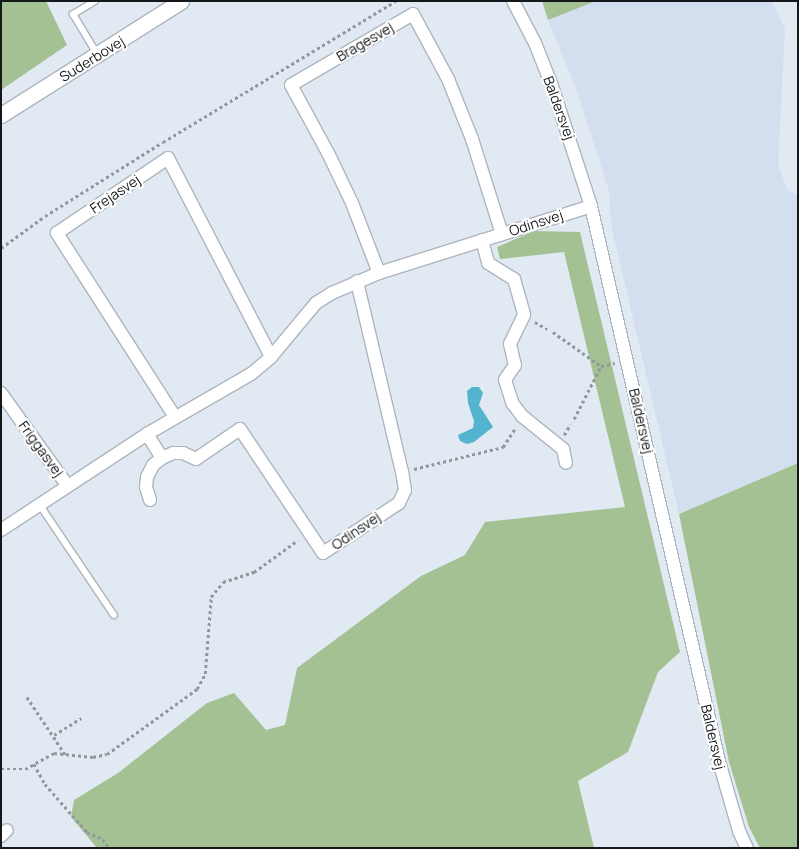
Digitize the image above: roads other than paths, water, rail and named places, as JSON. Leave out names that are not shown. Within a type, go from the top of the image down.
[{"type":"street","name":"Suderbovej","points":[[1,115],[182,1]]},
{"type":"street","name":"Baldersvej","points":[[513,1],[535,43],[552,86],[591,206],[720,765],[738,831],[747,848]]},
{"type":"street","name":"Bragesvej","points":[[379,273],[348,196],[291,85],[413,14],[448,79],[472,139],[502,234]]},
{"type":"street","name":"Frejasvej","points":[[175,417],[57,233],[168,158],[271,357]]},
{"type":"street","name":"Odinsvej","points":[[1,530],[67,485],[147,434],[251,374],[271,357],[316,304],[357,281],[591,206]]},
{"type":"street","points":[[482,240],[488,263],[514,279],[524,315],[510,344],[515,366],[505,380],[513,404],[522,416],[563,449],[566,463]]},
{"type":"street","name":"Odinsvej","points":[[162,458],[173,453],[184,453],[196,459],[240,429],[323,553],[399,503],[405,490],[402,472],[357,281]]},
{"type":"street","name":"Friggasvej","points":[[1,394],[67,485]]},
{"type":"street","points":[[147,434],[162,458],[153,465],[147,477],[146,487],[150,500]]},
{"type":"lane","points":[[95,1],[73,14],[98,55]]},
{"type":"lane","points":[[39,504],[114,615]]},
{"type":"water","points":[[472,387],[479,387],[483,393],[479,405],[493,427],[474,442],[467,444],[460,441],[458,435],[473,428],[474,421],[468,403],[467,391]]}]
